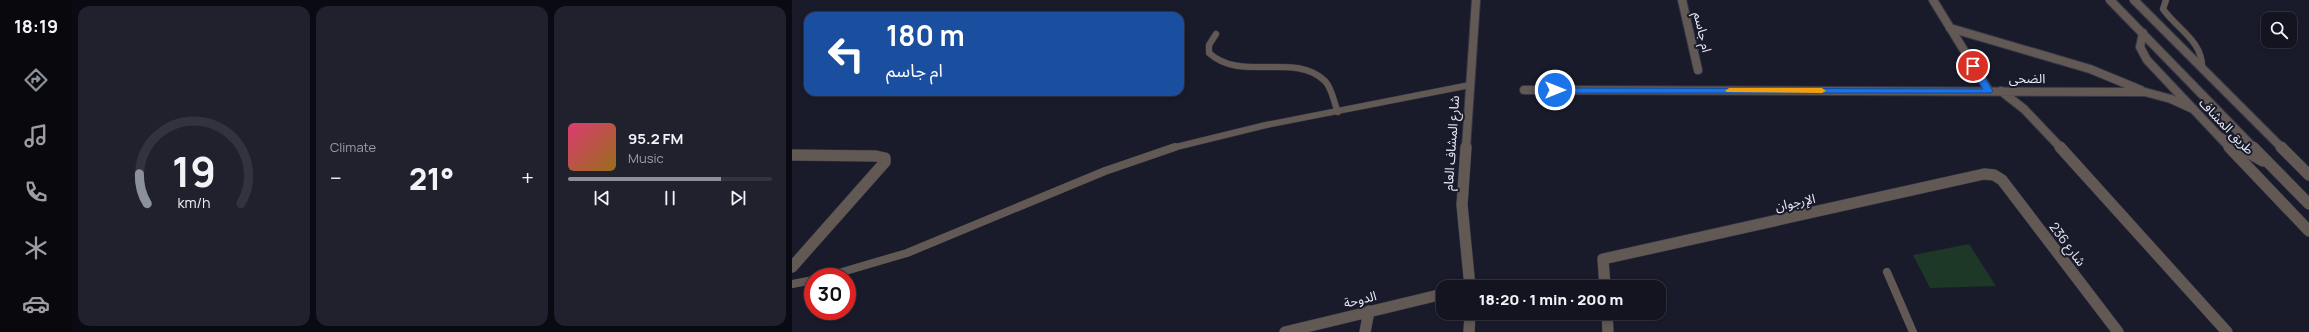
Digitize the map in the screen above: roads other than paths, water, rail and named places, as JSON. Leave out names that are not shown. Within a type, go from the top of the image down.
[{"type":"street","name":"شارع المشاف العام","points":[[1469,280],[1462,205],[1476,0]]},
{"type":"street","name":"ام جاسم","points":[[1682,0],[1698,70]]},
{"type":"street","points":[[1933,0],[1989,91]]},
{"type":"street","name":"طريق المشاف","points":[[2110,0],[2309,204]]},
{"type":"street","name":"طريق المشاف","points":[[2134,0],[2309,175]]},
{"type":"street","points":[[1950,28],[2090,69],[2145,92],[2156,87],[2162,80],[2161,75]]},
{"type":"street","name":"طريق المشاف","points":[[2143,33],[2140,37],[2140,48],[2147,60],[2309,231]]},
{"type":"street","name":"الضحى","points":[[1524,90],[2145,92],[2171,99],[2194,110]]},
{"type":"street","points":[[2001,91],[2021,106],[2047,133],[2158,253],[2227,332]]},
{"type":"street","points":[[2220,136],[2273,166]]},
{"type":"street","points":[[792,155],[876,156],[885,158],[885,162],[792,267]]},
{"type":"street","name":"الإرجوان","points":[[1605,280],[1603,258],[1984,174],[1994,175]]},
{"type":"street","name":"شارع 236","points":[[1994,175],[2002,180],[2118,332]]},
{"type":"street","name":"الدوحة","points":[[1285,332],[1436,296]]},
{"type":"street","points":[[1365,332],[1369,311]]},
{"type":"street","points":[[1470,320],[1470,332]]},
{"type":"street","points":[[1607,320],[1608,332]]},
{"type":"lane","points":[[2166,0],[2163,9],[2200,51],[2204,62],[2202,68]]},
{"type":"lane","points":[[1216,34],[1209,45],[1209,53],[1213,59],[1222,64],[1235,66],[1294,68],[1318,75],[1326,82],[1338,112]]},
{"type":"lane","points":[[856,268],[891,258],[941,240],[1078,181],[1147,155],[1220,135],[1470,85]]},
{"type":"lane","points":[[1887,272],[1913,332]]},
{"type":"lane","points":[[792,284],[804,282]]}]
